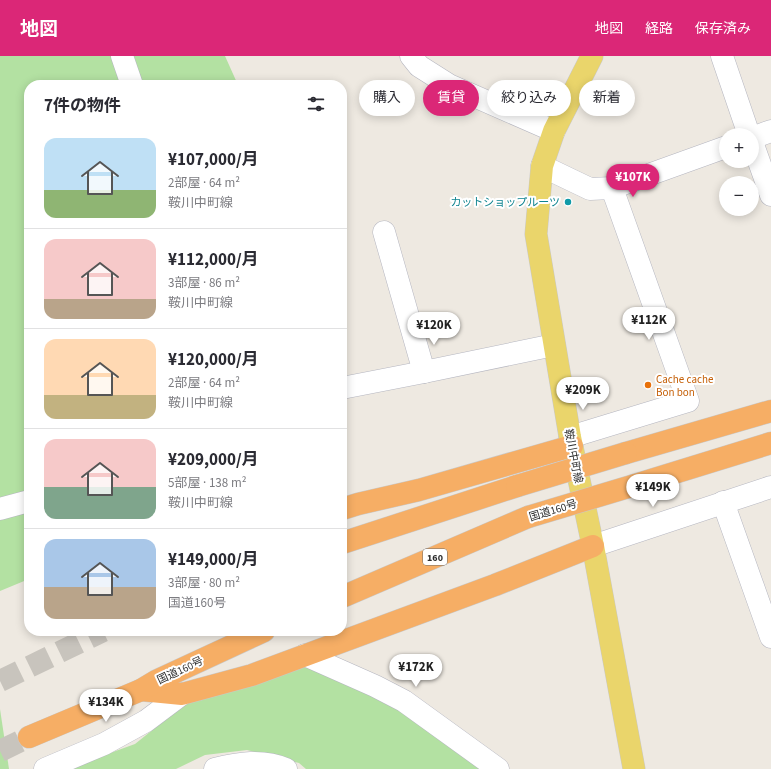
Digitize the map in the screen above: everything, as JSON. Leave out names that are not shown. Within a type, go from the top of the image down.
[{"type":"highway","points":[[347,541],[517,486],[771,411]]},
{"type":"highway","points":[[347,507],[419,490],[571,442]]},
{"type":"highway","name":"国道160号","points":[[347,595],[528,517],[771,443]]},
{"type":"highway","points":[[141,690],[182,694],[252,676],[495,585],[593,546]]},
{"type":"highway","name":"国道160号","points":[[29,737],[141,690],[156,681],[253,636]]},
{"type":"main road","name":"鞍川中町線","points":[[592,56],[554,132],[542,166],[536,234],[571,442],[593,546],[634,769]]},
{"type":"street","points":[[122,56],[130,80]]},
{"type":"street","points":[[411,56],[419,66],[449,85],[554,132]]},
{"type":"street","points":[[722,56],[748,128]]},
{"type":"street","points":[[759,135],[771,131]]},
{"type":"street","points":[[542,166],[590,190],[612,188],[719,150]]},
{"type":"street","points":[[759,162],[771,195]]},
{"type":"street","points":[[571,442],[688,401],[612,188]]},
{"type":"street","points":[[384,232],[424,372]]},
{"type":"street","points":[[347,387],[554,345]]},
{"type":"street","points":[[593,546],[771,487]]},
{"type":"street","points":[[0,509],[24,502]]},
{"type":"street","points":[[724,502],[771,636]]},
{"type":"street","points":[[305,655],[404,700],[498,769]]},
{"type":"street","points":[[45,769],[104,744],[146,721],[182,694]]},
{"type":"street","points":[[215,769],[252,762],[279,766],[286,769]]},
{"type":"green space","points":[[0,56],[225,56],[236,80],[24,80],[24,581],[0,591]]},
{"type":"green space","points":[[302,665],[400,707],[482,769],[306,769],[299,763],[247,750],[205,755],[176,769],[66,769],[135,744],[185,704]]},
{"type":"green space","points":[[0,709],[9,769],[0,769]]},
{"type":"tunnel","points":[[0,681],[93,636]]},
{"type":"tunnel","points":[[0,751],[29,737]]},
{"type":"place","name":"カットショップルーツ","points":[[568,202]]},
{"type":"place","name":"Cache cache Bon bon","points":[[648,385]]}]
